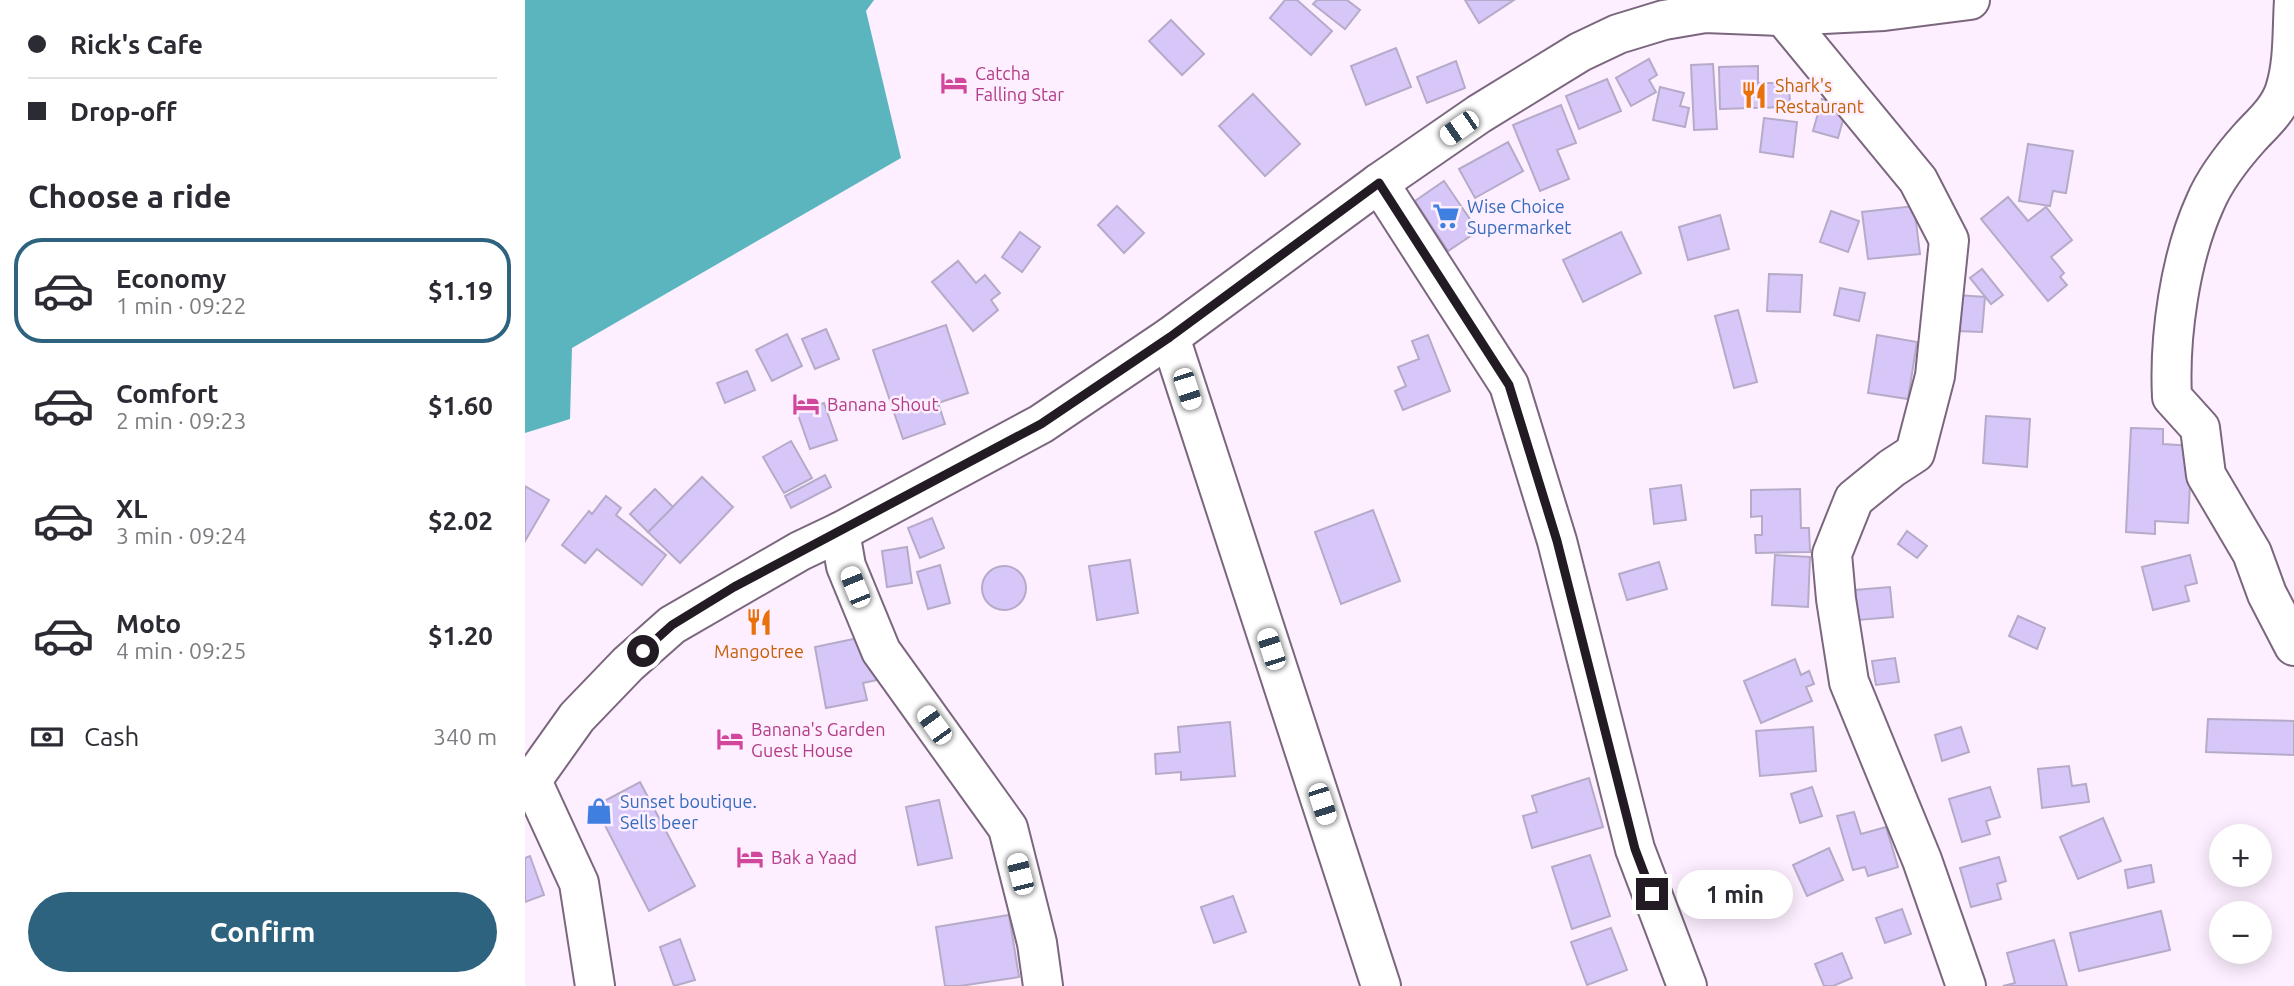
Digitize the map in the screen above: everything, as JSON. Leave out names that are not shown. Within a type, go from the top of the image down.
[{"type":"street","points":[[595,986],[579,883],[528,785],[577,717],[628,664],[672,625],[745,581],[1041,424],[1170,337],[1379,183],[1490,107],[1580,52],[1618,34],[1664,20],[1705,13],[1783,16],[1884,11],[1969,0]]},
{"type":"street","points":[[2294,0],[2291,64],[2285,92],[2271,115],[2224,170],[2205,202],[2188,248],[2170,361],[2172,397],[2200,428],[2206,475],[2252,553],[2271,603],[2294,646]]},
{"type":"street","points":[[1783,16],[1918,180],[1949,240],[1935,376],[1915,453],[1854,499],[1832,554],[1849,682],[1922,860],[1966,986]]},
{"type":"street","points":[[1379,183],[1509,385],[1557,541],[1635,849],[1687,986]]},
{"type":"street","points":[[1170,337],[1381,986]]},
{"type":"street","points":[[840,532],[846,566],[881,651],[1008,828],[1037,943],[1043,986]]},
{"type":"water","points":[[525,0],[874,0],[866,11],[901,158],[572,348],[570,419],[525,433]]},
{"type":"building","points":[[1285,0],[1297,0],[1332,31],[1311,55],[1270,18]]},
{"type":"building","points":[[1317,0],[1347,0],[1360,10],[1345,29],[1313,4]]},
{"type":"building","points":[[1465,0],[1514,0],[1479,23]]},
{"type":"building","points":[[1171,20],[1204,54],[1182,75],[1149,41]]},
{"type":"building","points":[[1396,48],[1411,87],[1366,105],[1351,66]]},
{"type":"building","points":[[1649,59],[1657,75],[1649,80],[1656,92],[1631,106],[1616,78]]},
{"type":"building","points":[[1456,61],[1465,88],[1427,103],[1417,77]]},
{"type":"building","points":[[1713,64],[1717,129],[1694,130],[1691,65]]},
{"type":"building","name":"Shark's Restaurant","points":[[1758,66],[1758,83],[1789,83],[1790,107],[1720,109],[1719,67]]},
{"type":"building","points":[[1607,79],[1621,111],[1579,129],[1566,96]]},
{"type":"building","points":[[1660,87],[1684,93],[1680,106],[1689,108],[1685,127],[1653,120]]},
{"type":"building","points":[[1253,94],[1300,144],[1265,176],[1219,126]]},
{"type":"building","points":[[1822,99],[1847,106],[1838,138],[1813,131]]},
{"type":"building","points":[[1561,105],[1576,143],[1557,150],[1569,179],[1540,191],[1513,125]]},
{"type":"building","points":[[1764,118],[1797,122],[1793,157],[1760,152]]},
{"type":"building","points":[[1508,142],[1523,171],[1475,198],[1459,169]]},
{"type":"building","points":[[2028,144],[2073,151],[2066,193],[2053,191],[2050,206],[2019,201]]},
{"type":"building","name":"Wise Choice Supermarket","points":[[1444,181],[1478,231],[1448,251],[1415,201]]},
{"type":"building","points":[[2008,197],[2028,221],[2046,207],[2072,240],[2051,257],[2064,273],[2060,277],[2067,285],[2048,301],[1981,219]]},
{"type":"building","points":[[1117,206],[1144,233],[1124,253],[1098,225]]},
{"type":"building","points":[[1914,206],[1920,254],[1868,259],[1862,212]]},
{"type":"building","points":[[1831,211],[1859,221],[1848,252],[1820,242]]},
{"type":"building","points":[[1720,215],[1729,249],[1688,260],[1679,227]]},
{"type":"building","points":[[1020,232],[1040,247],[1022,272],[1002,257]]},
{"type":"building","points":[[1621,232],[1641,273],[1583,302],[1563,260]]},
{"type":"building","points":[[958,261],[976,283],[985,275],[1000,293],[991,300],[998,310],[973,331],[932,282]]},
{"type":"building","points":[[1982,269],[2003,295],[1991,304],[1970,278]]},
{"type":"building","points":[[1769,274],[1802,275],[1800,312],[1767,311]]},
{"type":"building","points":[[1840,288],[1865,293],[1859,321],[1834,315]]},
{"type":"building","points":[[1957,295],[1985,297],[1982,332],[1956,331]]},
{"type":"building","points":[[1738,310],[1757,382],[1734,388],[1715,316]]},
{"type":"building","points":[[946,325],[968,393],[938,403],[945,424],[903,439],[873,350]]},
{"type":"building","points":[[826,329],[839,359],[815,369],[802,339]]},
{"type":"building","points":[[787,334],[802,366],[772,381],[756,350]]},
{"type":"building","points":[[1428,335],[1450,391],[1403,410],[1395,391],[1406,386],[1398,367],[1419,359],[1412,341]]},
{"type":"building","points":[[1877,335],[1917,342],[1908,399],[1868,393]]},
{"type":"building","points":[[747,371],[755,390],[725,403],[717,383]]},
{"type":"building","points":[[824,403],[837,440],[810,449],[797,412]]},
{"type":"building","points":[[1986,416],[2030,419],[2027,467],[1983,463]]},
{"type":"building","points":[[2131,428],[2163,429],[2163,444],[2192,446],[2188,523],[2155,521],[2155,534],[2126,532]]},
{"type":"building","points":[[791,441],[812,478],[784,493],[763,457]]},
{"type":"building","points":[[825,475],[831,487],[791,508],[785,496]]},
{"type":"building","points":[[702,477],[733,507],[680,563],[648,532]]},
{"type":"building","points":[[1681,485],[1686,520],[1654,524],[1650,489]]},
{"type":"building","points":[[525,486],[549,500],[525,541]]},
{"type":"building","points":[[655,489],[673,507],[648,532],[630,514]]},
{"type":"building","points":[[1800,489],[1801,528],[1809,528],[1810,552],[1756,553],[1755,535],[1762,535],[1762,516],[1751,517],[1751,490]]},
{"type":"building","points":[[606,496],[621,508],[616,515],[666,555],[642,585],[597,549],[585,563],[562,545],[589,511],[592,514]]},
{"type":"building","points":[[1373,510],[1400,581],[1341,604],[1315,532]]},
{"type":"building","points":[[932,518],[944,548],[920,558],[908,528]]},
{"type":"building","points":[[1907,531],[1927,546],[1917,558],[1898,544]]},
{"type":"building","points":[[907,547],[912,583],[887,587],[882,551]]},
{"type":"building","points":[[1775,555],[1810,557],[1808,607],[1772,605]]},
{"type":"building","points":[[2190,555],[2197,583],[2185,586],[2189,601],[2153,610],[2142,567]]},
{"type":"building","points":[[1130,560],[1138,613],[1097,620],[1089,566]]},
{"type":"building","points":[[1659,562],[1667,589],[1627,600],[1619,574]]},
{"type":"building","points":[[940,565],[950,603],[928,609],[917,572]]},
{"type":"building","points":[[1004,566],[1020,572],[1026,588],[1020,604],[1004,610],[988,604],[982,588],[988,572]]},
{"type":"building","points":[[1890,587],[1893,617],[1858,620],[1855,590]]},
{"type":"building","points":[[2018,616],[2045,628],[2037,649],[2009,636]]},
{"type":"building","points":[[868,636],[877,680],[863,683],[867,700],[826,708],[815,647]]},
{"type":"building","points":[[1895,658],[1899,682],[1876,685],[1872,661]]},
{"type":"building","points":[[1795,659],[1801,675],[1809,671],[1814,684],[1806,687],[1812,701],[1761,723],[1744,681]]},
{"type":"building","points":[[2208,719],[2294,721],[2294,755],[2206,752]]},
{"type":"building","points":[[1230,722],[1235,776],[1181,780],[1181,772],[1156,774],[1155,754],[1180,752],[1178,727]]},
{"type":"building","points":[[1813,727],[1816,771],[1760,776],[1756,731]]},
{"type":"building","points":[[1961,727],[1969,752],[1942,761],[1935,735]]},
{"type":"building","points":[[2069,766],[2072,786],[2086,784],[2089,802],[2042,808],[2038,769]]},
{"type":"building","points":[[1589,778],[1603,827],[1532,848],[1523,816],[1537,812],[1532,796]]},
{"type":"building","points":[[640,782],[695,886],[649,911],[595,806]]},
{"type":"building","points":[[1812,787],[1822,816],[1800,823],[1791,794]]},
{"type":"building","points":[[1990,787],[2000,817],[1986,821],[1990,834],[1962,842],[1949,799]]},
{"type":"building","points":[[939,800],[952,858],[918,865],[906,807]]},
{"type":"building","points":[[1854,812],[1861,834],[1886,827],[1898,867],[1868,876],[1865,867],[1853,870],[1837,816]]},
{"type":"building","points":[[2103,818],[2121,861],[2078,879],[2060,837]]},
{"type":"building","points":[[1829,848],[1843,880],[1807,896],[1793,865]]},
{"type":"building","points":[[1590,855],[1610,916],[1572,929],[1552,867]]},
{"type":"building","points":[[530,856],[544,895],[525,902],[525,858]]},
{"type":"building","points":[[1999,857],[2006,881],[1997,884],[2001,899],[1971,907],[1960,868]]},
{"type":"building","points":[[2151,865],[2154,882],[2128,888],[2125,870]]},
{"type":"building","points":[[1233,896],[1246,932],[1214,943],[1201,907]]},
{"type":"building","points":[[1902,909],[1911,934],[1885,943],[1876,918]]},
{"type":"building","points":[[2161,911],[2170,950],[2079,971],[2070,933]]},
{"type":"building","points":[[1009,915],[1019,977],[945,986],[936,927]]},
{"type":"building","points":[[1611,928],[1627,970],[1587,985],[1571,942]]},
{"type":"building","points":[[680,939],[695,980],[674,986],[660,947]]},
{"type":"building","points":[[2054,940],[2067,986],[2003,986],[2015,983],[2007,953]]},
{"type":"building","points":[[1842,953],[1852,978],[1833,986],[1824,986],[1815,964]]},
{"type":"place","name":"Catcha Falling Star","points":[[954,83]]},
{"type":"place","name":"Shark's Restaurant","points":[[1754,95]]},
{"type":"place","name":"Wise Choice Supermarket","points":[[1446,216]]},
{"type":"place","name":"Banana Shout","points":[[806,404]]},
{"type":"place","name":"Mangotree","points":[[759,622]]},
{"type":"place","name":"Banana's Garden Guest House","points":[[730,739]]},
{"type":"place","name":"Sunset boutique. Sells beer","points":[[599,811]]},
{"type":"place","name":"Bak a Yaad","points":[[750,857]]},
{"type":"route","points":[[643,651],[672,625],[734,587],[1041,424],[1170,337],[1379,183],[1509,385],[1557,541],[1635,849],[1652,894]]}]
